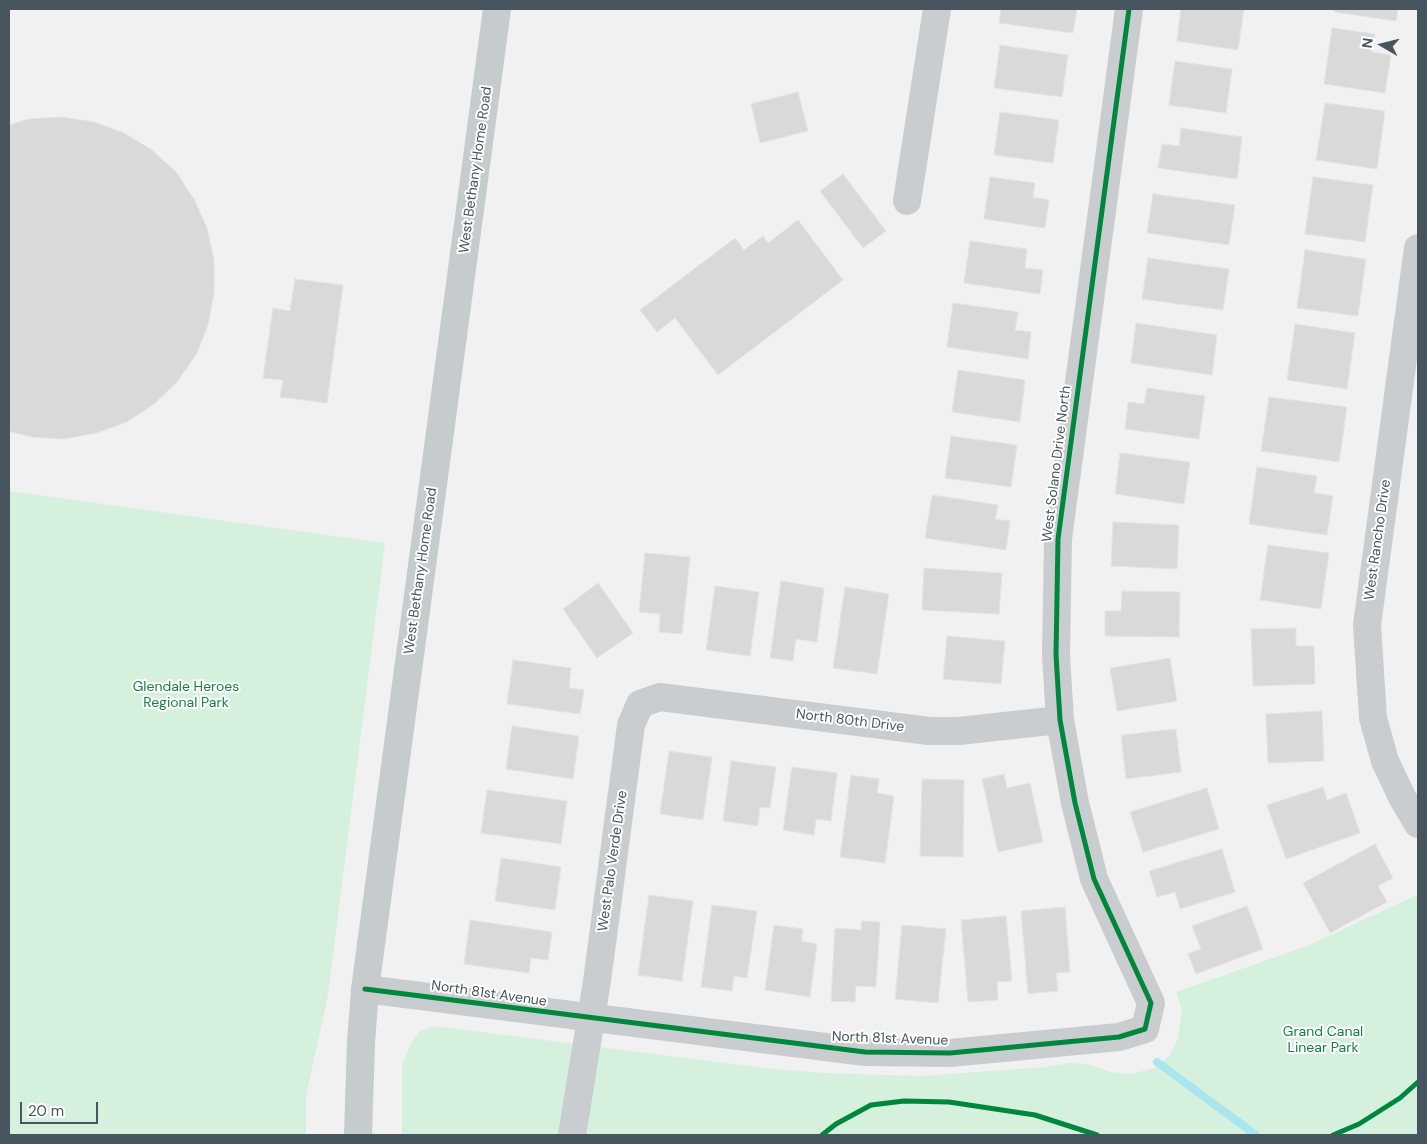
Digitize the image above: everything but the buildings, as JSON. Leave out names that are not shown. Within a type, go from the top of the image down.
[{"type":"main road","name":"West Bethany Home Road","points":[[358,1135],[365,989],[497,9]]},
{"type":"street","points":[[907,201],[937,9]]},
{"type":"street","name":"West Solano Drive North","points":[[1129,9],[1058,538],[1056,655],[1060,720],[1074,803],[1094,879],[1151,1003],[1145,1029]]},
{"type":"street","name":"West Rancho Drive","points":[[1418,248],[1408,396],[1367,625],[1368,670],[1373,718],[1385,761],[1402,797],[1418,824]]},
{"type":"street","name":"North 80th Drive","points":[[640,704],[660,697],[929,731],[969,730],[1060,720]]},
{"type":"street","name":"West Palo Verde Drive","points":[[572,1135],[591,1019],[631,725],[640,704]]},
{"type":"street","name":"North 81st Avenue","points":[[365,989],[864,1052],[950,1053],[1119,1038],[1145,1029]]},
{"type":"green space","name":"Glendale Heroes Regional Park","points":[[9,491],[385,543],[328,995],[306,1096],[306,1135],[9,1135]]},
{"type":"green space","name":"Grand Canal Linear Park","points":[[1417,895],[1418,1135],[402,1135],[402,1066],[409,1047],[419,1032],[434,1026],[773,1069],[826,1073],[921,1076],[1046,1067],[1068,1063],[1088,1064],[1110,1072],[1132,1074],[1154,1068],[1170,1055],[1178,1038],[1182,1009],[1176,992],[1307,946]]},
{"type":"waterway","points":[[1157,1062],[1256,1135]]},
{"type":"cycle path","points":[[365,989],[865,1052],[950,1053],[1119,1037],[1145,1029],[1151,1003],[1094,879],[1075,803],[1060,720],[1056,655],[1058,539],[1129,9]]},
{"type":"cycle path","points":[[1333,1135],[1359,1124],[1400,1098],[1418,1082]]},
{"type":"cycle path","points":[[822,1135],[836,1124],[871,1105],[904,1101],[949,1102],[1035,1115],[1097,1135]]}]
